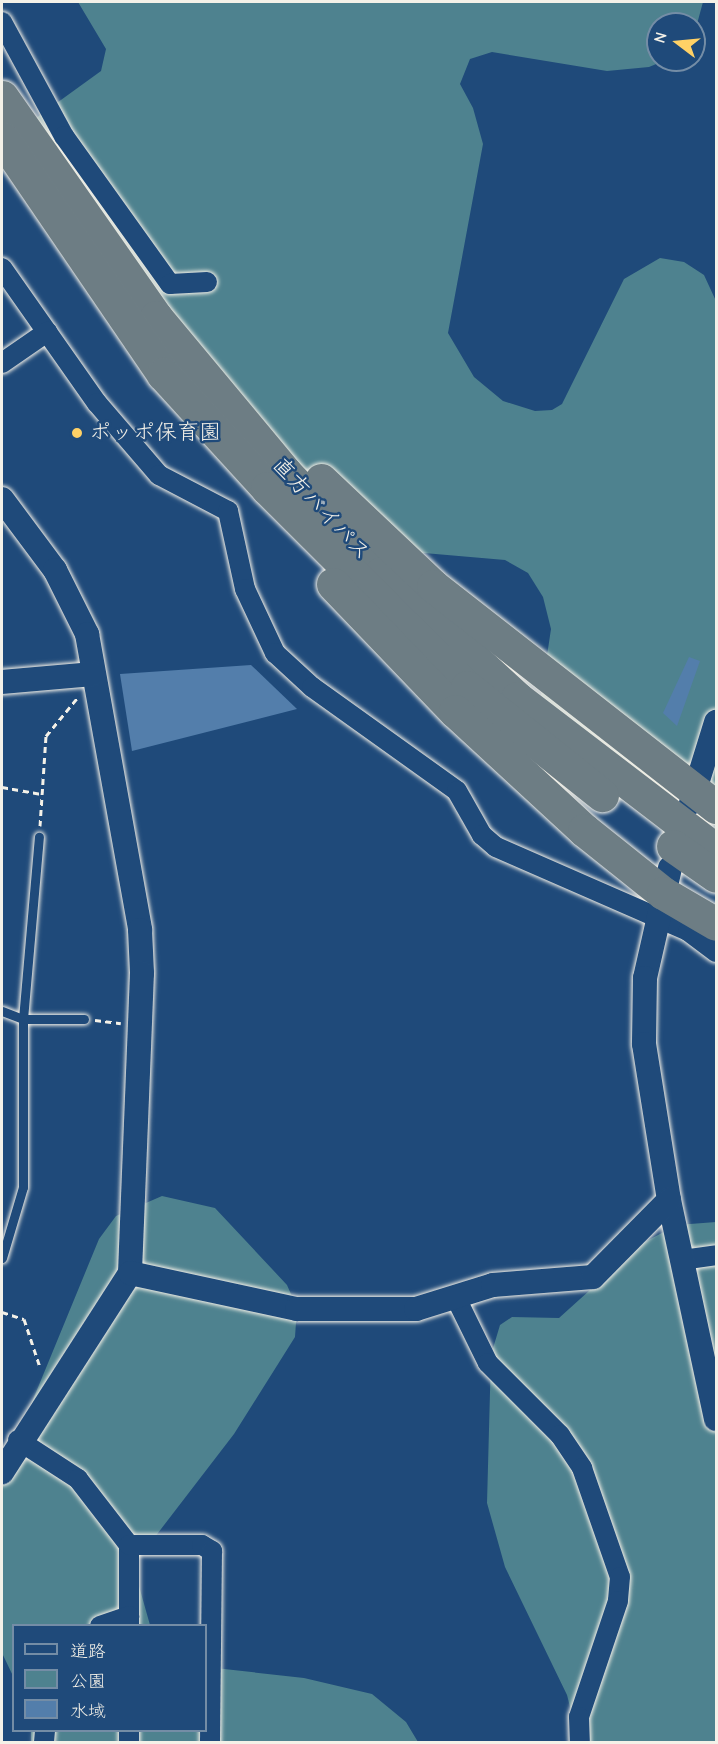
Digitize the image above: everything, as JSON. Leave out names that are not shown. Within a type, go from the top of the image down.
[{"type":"highway","name":"直方バイパス","points":[[2,97],[177,369],[381,573],[587,756],[717,850]]},
{"type":"highway","name":"直方バイパス","points":[[2,138],[267,488],[467,687],[559,763],[717,876]]},
{"type":"highway","points":[[177,369],[230,391],[433,586],[701,800]]},
{"type":"highway","points":[[177,369],[192,422],[364,619],[584,830],[663,892],[717,924]]},
{"type":"street","points":[[2,22],[64,136],[170,284],[207,282]]},
{"type":"street","points":[[2,268],[97,403],[159,475],[228,511],[245,589],[274,653],[312,687],[457,791],[482,835],[496,847],[663,892],[717,952]]},
{"type":"street","points":[[2,363],[47,332]]},
{"type":"street","points":[[2,499],[75,603],[88,682],[141,930],[140,1025],[130,1273],[18,1440],[2,1472]]},
{"type":"street","points":[[2,682],[88,682]]},
{"type":"street","points":[[701,800],[717,722]]},
{"type":"street","points":[[663,892],[645,978],[644,1044],[669,1200],[717,1419]]},
{"type":"street","points":[[130,1273],[297,1310],[370,1312],[456,1298],[493,1285],[593,1277],[669,1200]]},
{"type":"street","points":[[682,1260],[717,1255]]},
{"type":"street","points":[[456,1298],[488,1363],[560,1435],[582,1468],[620,1577],[618,1601],[579,1717],[580,1743]]},
{"type":"street","points":[[18,1440],[78,1479],[129,1545],[129,1621],[112,1624]]},
{"type":"street","points":[[129,1545],[202,1545],[212,1551],[210,1743]]},
{"type":"lane","points":[[2,1258],[23,1187],[23,1019],[39,837]]},
{"type":"lane","points":[[2,1011],[23,1019],[84,1019]]},
{"type":"path","points":[[39,837],[46,736],[88,682]]},
{"type":"path","points":[[2,787],[42,794]]},
{"type":"path","points":[[84,1019],[140,1025]]},
{"type":"path","points":[[2,1312],[24,1319],[40,1367]]},
{"type":"green space","points":[[78,2],[703,2],[700,12],[646,12],[646,67],[607,71],[492,52],[470,59],[460,84],[473,108],[483,144],[448,333],[474,377],[503,401],[535,411],[552,410],[562,404],[624,279],[660,258],[684,262],[704,275],[716,301],[716,826],[540,702],[551,629],[543,597],[528,573],[505,560],[366,548],[7,139],[101,71],[106,49]]},
{"type":"green space","points":[[162,1196],[215,1208],[287,1285],[297,1308],[295,1337],[234,1434],[138,1559],[137,1579],[150,1624],[12,1624],[12,1674],[2,1653],[2,1475],[99,1239],[116,1216]]},
{"type":"green space","points":[[716,1222],[716,1742],[579,1742],[567,1695],[505,1567],[487,1503],[491,1355],[500,1325],[512,1317],[559,1318],[641,1244],[677,1225]]},
{"type":"green space","points":[[207,1667],[304,1678],[372,1694],[406,1722],[418,1742],[31,1742],[31,1732],[207,1732]]},
{"type":"water","points":[[689,657],[700,661],[677,726],[663,713]]},
{"type":"water","points":[[251,665],[297,709],[132,751],[120,674]]},
{"type":"place","name":"ポッポ保育園","points":[[77,433]]}]
